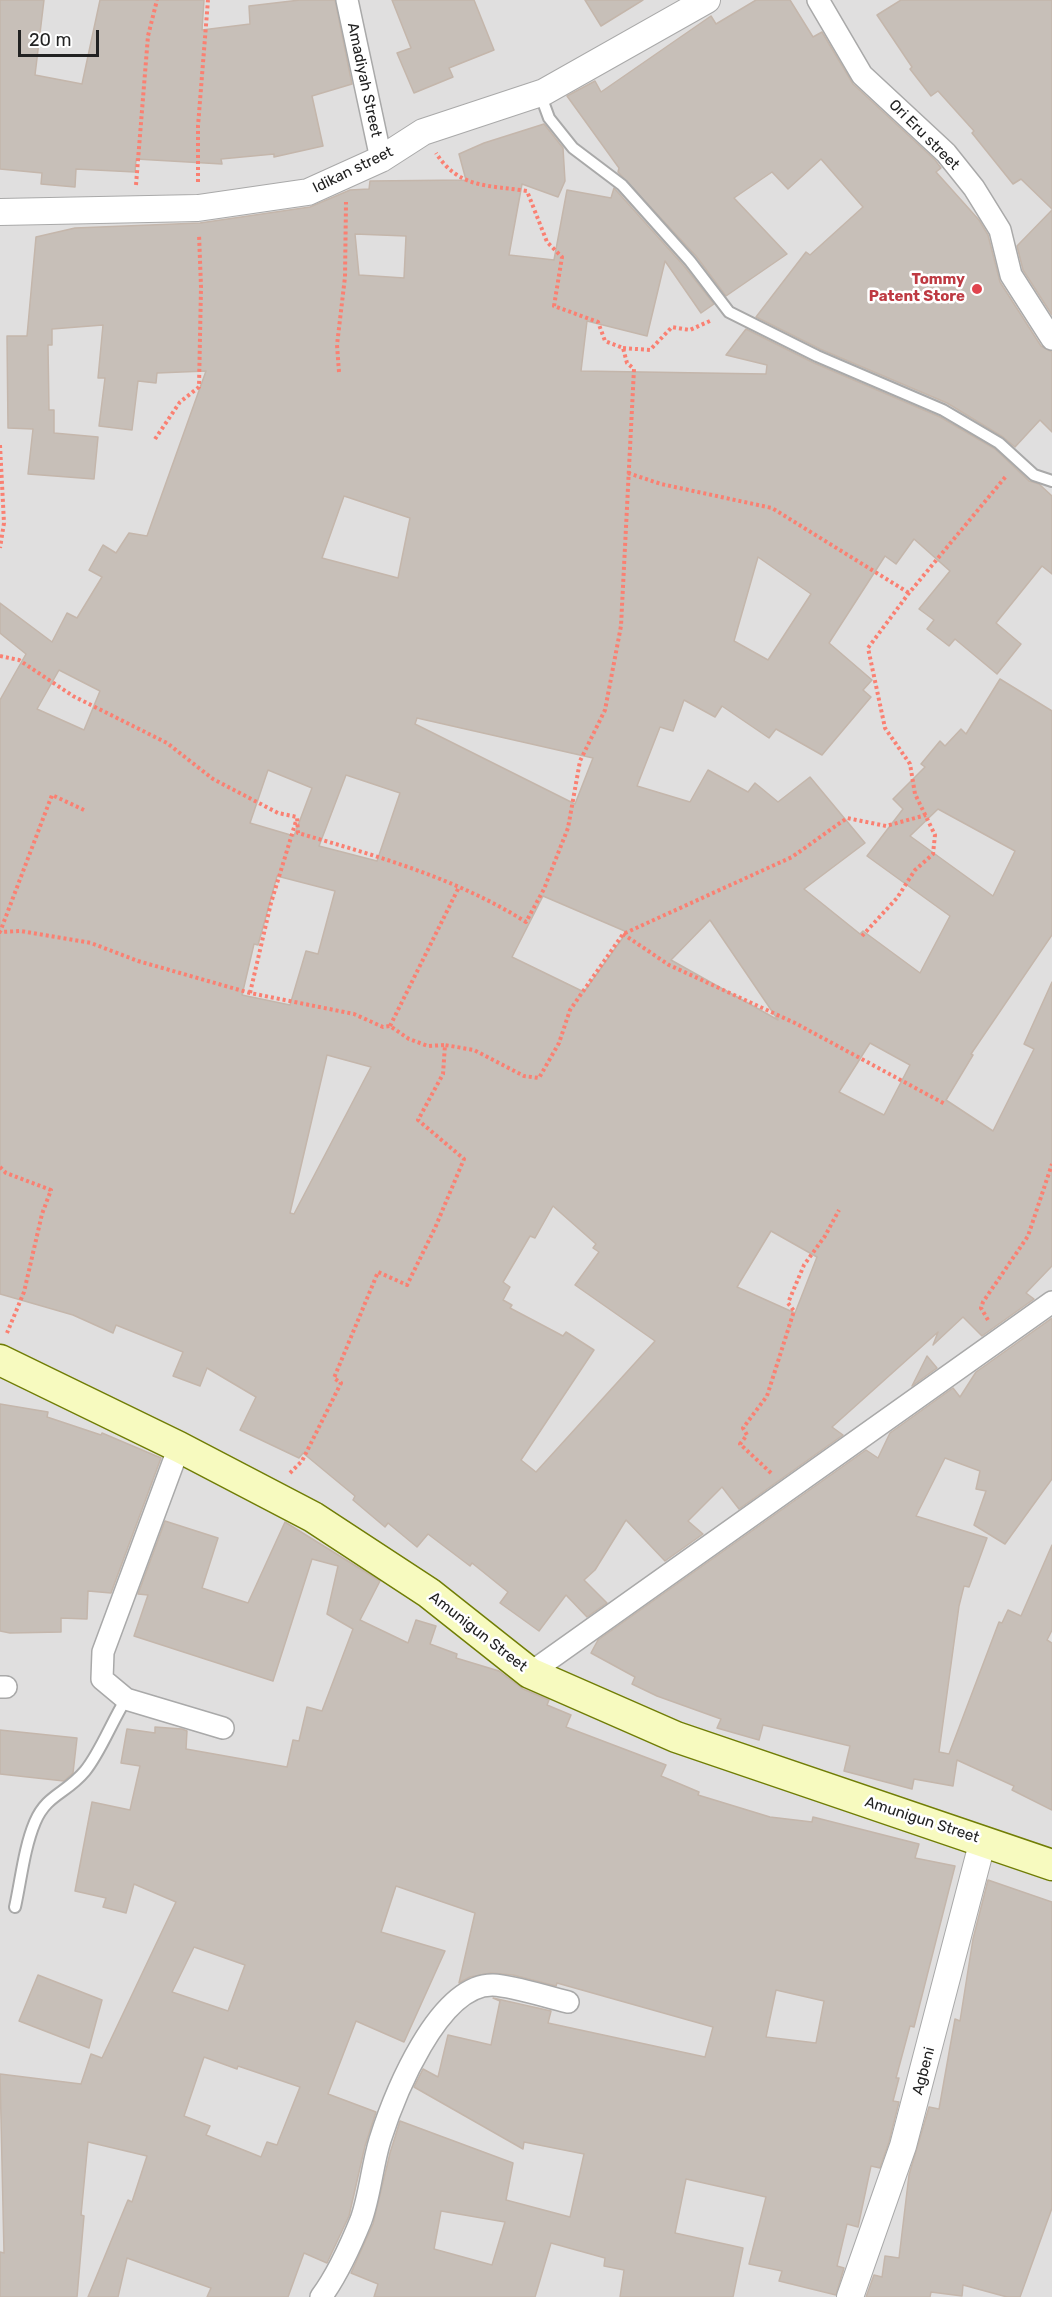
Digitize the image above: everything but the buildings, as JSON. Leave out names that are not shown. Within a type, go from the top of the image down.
[{"type":"main road","name":"Amunigun Street","points":[[1,1352],[313,1517],[429,1593],[530,1673],[676,1737],[1052,1865]]},
{"type":"street","name":"Amadiyah Street","points":[[347,0],[381,159]]},
{"type":"street","name":"Idikan street","points":[[0,212],[198,208],[308,192],[381,159],[423,132],[544,92],[707,0]]},
{"type":"street","name":"Ori Eru street","points":[[818,0],[862,75],[946,153],[974,188],[1000,230],[1011,275],[1052,339]]},
{"type":"street","points":[[530,1673],[1052,1302]]},
{"type":"street","points":[[179,1448],[103,1652],[102,1679],[126,1699],[223,1728]]},
{"type":"street","name":"Agbeni","points":[[850,2297],[903,2145],[983,1840]]},
{"type":"street","points":[[321,2297],[333,2281],[362,2218],[380,2141],[402,2084],[442,2012],[467,1991],[492,1985],[568,2002]]},
{"type":"lane","points":[[544,92],[542,99],[549,118],[573,148],[622,185],[690,261],[729,312],[817,356],[943,410],[999,443],[1034,475],[1052,481]]},
{"type":"lane","points":[[15,1907],[34,1823],[47,1800],[69,1789],[87,1769],[111,1722],[126,1699]]},
{"type":"path","points":[[134,210],[148,36],[157,0]]},
{"type":"path","points":[[155,439],[180,402],[199,387],[201,287],[198,126],[208,0]]},
{"type":"path","points":[[423,132],[437,156],[455,176],[465,182],[528,191],[547,242],[562,257],[554,306],[598,322],[605,341],[623,348],[650,350],[672,327],[690,330],[729,312]]},
{"type":"path","points":[[339,372],[337,345],[345,277],[347,174]]},
{"type":"path","points":[[297,817],[298,833],[402,864],[496,903],[526,922],[551,872],[568,828],[580,761],[605,710],[621,626],[634,369],[627,363],[623,348]]},
{"type":"path","points":[[0,445],[4,524],[0,548]]},
{"type":"path","points":[[862,936],[897,898],[915,870],[933,854],[935,835],[915,794],[910,764],[885,729],[868,648],[909,593],[1019,461]]},
{"type":"path","points":[[628,473],[661,484],[772,508],[909,593]]},
{"type":"path","points":[[0,656],[19,660],[73,696],[167,743],[213,779],[278,813],[297,817]]},
{"type":"path","points":[[84,810],[52,795],[0,932],[21,931],[91,943],[138,961],[250,993],[354,1014],[383,1027],[390,1026],[409,1039],[428,1046],[445,1045],[474,1050],[524,1076],[539,1078],[558,1043],[570,1011],[623,934],[792,857],[846,818],[886,826],[926,814]]},
{"type":"path","points":[[250,993],[271,903],[297,817]]},
{"type":"path","points":[[390,1026],[459,887]]},
{"type":"path","points":[[623,934],[669,965],[795,1023],[945,1104]]},
{"type":"path","points":[[268,1495],[302,1461],[311,1443],[340,1383],[334,1378],[378,1272],[407,1285],[435,1228],[464,1159],[418,1120],[442,1074],[445,1045]]},
{"type":"path","points":[[999,1340],[981,1308],[1002,1271],[1029,1236],[1052,1164]]},
{"type":"path","points":[[0,1167],[6,1173],[51,1190],[42,1214],[24,1292],[1,1352]]},
{"type":"path","points":[[790,1490],[741,1444],[747,1435],[742,1428],[767,1396],[794,1311],[788,1303],[804,1265],[825,1236],[839,1210]]},
{"type":"shaded area","points":[[0,0],[1052,0],[1052,2297],[0,2297]]},
{"type":"place","name":"Tommy Patent Store","points":[[977,289]]}]
